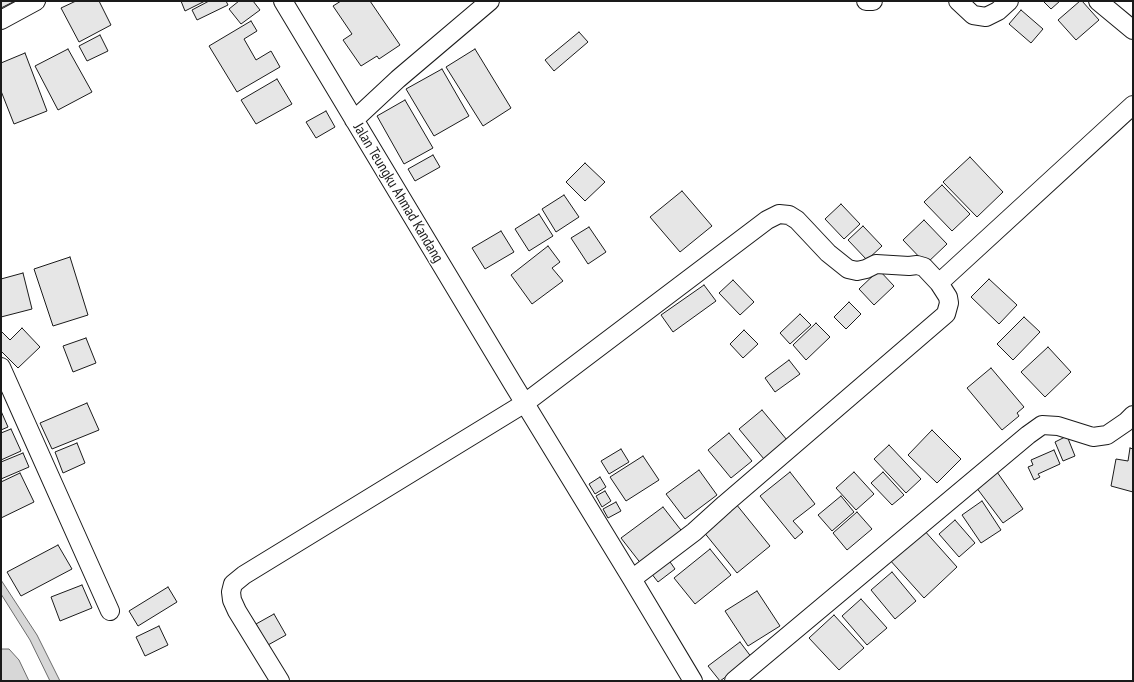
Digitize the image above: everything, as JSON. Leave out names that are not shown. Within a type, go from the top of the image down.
[{"type":"street","points":[[1,20],[36,1]]},
{"type":"street","name":"Jalan Teungku Ahmad Kandang","points":[[283,1],[693,681]]},
{"type":"street","points":[[354,120],[398,79],[490,1]]},
{"type":"street","points":[[866,1],[873,1]]},
{"type":"street","points":[[958,1],[973,15],[986,17],[998,11],[1009,1]]},
{"type":"street","points":[[1098,1],[1133,30]]},
{"type":"street","points":[[939,283],[1133,105]]},
{"type":"street","points":[[280,681],[237,611],[232,600],[231,592],[233,584],[244,575],[518,392],[766,220],[779,214],[789,214],[797,220],[828,253],[848,269],[857,271],[866,269],[876,264],[909,266],[917,264],[924,268],[939,283],[948,297],[949,302],[946,314],[694,532],[632,579]]},
{"type":"street","points":[[1,367],[110,611]]},
{"type":"street","points":[[734,681],[1028,435],[1042,425],[1058,426],[1093,437],[1107,436],[1131,422]]},
{"type":"shaded area","points":[[1,580],[37,635],[60,681],[50,681],[30,640],[1,594]]},
{"type":"shaded area","points":[[1,649],[9,649],[19,660],[29,681],[1,681]]},
{"type":"building","points":[[1,1],[15,1],[1,8]]},
{"type":"building","points":[[76,1],[99,1],[111,25],[79,42],[61,8]]},
{"type":"building","points":[[181,1],[205,1],[185,11]]},
{"type":"building","points":[[209,1],[226,1],[228,5],[197,20],[192,10]]},
{"type":"building","points":[[239,1],[253,1],[260,10],[241,24],[229,9]]},
{"type":"building","points":[[341,1],[370,1],[400,45],[379,59],[377,56],[361,66],[343,40],[352,34],[333,6]]},
{"type":"building","points":[[1043,1],[1060,1],[1051,9]]},
{"type":"building","points":[[1080,1],[1082,1],[1099,20],[1076,40],[1058,20]]},
{"type":"building","points":[[1021,10],[1043,29],[1031,43],[1009,24]]},
{"type":"building","points":[[251,21],[257,31],[244,39],[256,60],[271,51],[280,67],[237,92],[209,46]]},
{"type":"building","points":[[579,32],[588,42],[554,71],[545,60]]},
{"type":"building","points":[[100,35],[108,51],[87,61],[79,46]]},
{"type":"building","points":[[68,49],[92,92],[58,110],[35,66]]},
{"type":"building","points":[[475,49],[511,108],[483,126],[446,67]]},
{"type":"building","points":[[25,53],[47,111],[14,124],[1,91],[1,63]]},
{"type":"building","points":[[442,69],[469,116],[434,136],[406,89]]},
{"type":"building","points":[[277,79],[292,104],[256,124],[241,100]]},
{"type":"building","points":[[405,100],[433,148],[404,164],[377,116]]},
{"type":"building","points":[[326,111],[335,127],[316,138],[306,122]]},
{"type":"building","points":[[433,155],[440,167],[415,181],[408,169]]},
{"type":"building","points":[[970,157],[1003,192],[977,217],[943,182]]},
{"type":"building","points":[[585,163],[605,182],[585,201],[566,182]]},
{"type":"building","points":[[942,185],[970,214],[952,231],[924,202]]},
{"type":"building","points":[[682,191],[712,226],[680,252],[650,217]]},
{"type":"building","points":[[564,195],[579,217],[556,232],[542,209]]},
{"type":"building","points":[[841,204],[860,224],[844,239],[825,219]]},
{"type":"building","points":[[539,214],[553,236],[529,251],[515,229]]},
{"type":"building","points":[[924,220],[947,244],[926,264],[903,240]]},
{"type":"building","points":[[863,226],[882,246],[867,260],[848,240]]},
{"type":"building","points":[[589,227],[606,252],[588,264],[571,238]]},
{"type":"building","points":[[501,231],[514,252],[485,269],[472,248]]},
{"type":"building","points":[[548,246],[560,262],[552,268],[563,281],[532,304],[511,275]]},
{"type":"building","points":[[70,257],[88,315],[53,326],[34,269]]},
{"type":"building","points":[[879,270],[894,286],[874,305],[859,289]]},
{"type":"building","points":[[23,273],[32,309],[1,317],[1,279]]},
{"type":"building","points":[[989,279],[1017,305],[999,324],[971,297]]},
{"type":"building","points":[[733,280],[754,302],[740,315],[719,293]]},
{"type":"building","points":[[704,285],[716,301],[673,332],[661,315]]},
{"type":"building","points":[[849,302],[861,314],[846,329],[834,317]]},
{"type":"building","points":[[800,314],[811,325],[790,344],[780,333]]},
{"type":"building","points":[[1024,317],[1040,332],[1013,360],[997,344]]},
{"type":"building","points":[[816,323],[830,337],[806,360],[793,345]]},
{"type":"building","points":[[22,328],[40,347],[18,368],[1,351],[1,331],[10,340]]},
{"type":"building","points":[[744,330],[758,344],[743,358],[730,344]]},
{"type":"building","points":[[86,338],[96,363],[73,372],[63,346]]},
{"type":"building","points":[[1048,347],[1071,372],[1045,397],[1021,372]]},
{"type":"building","points":[[789,360],[800,374],[775,392],[765,378]]},
{"type":"building","points":[[991,368],[1024,407],[1017,413],[1019,416],[1002,430],[967,388]]},
{"type":"building","points":[[87,403],[99,430],[52,449],[40,423]]},
{"type":"building","points":[[762,410],[787,440],[764,459],[739,429]]},
{"type":"building","points":[[1,411],[8,427],[1,430]]},
{"type":"building","points":[[11,429],[21,451],[1,460],[1,433]]},
{"type":"building","points":[[932,430],[961,459],[937,483],[908,455]]},
{"type":"building","points":[[729,433],[752,461],[731,478],[708,450]]},
{"type":"building","points":[[1067,436],[1075,456],[1063,461],[1055,442]]},
{"type":"building","points":[[77,443],[85,463],[63,473],[55,452]]},
{"type":"building","points":[[889,445],[921,479],[906,493],[874,459]]},
{"type":"building","points":[[1130,448],[1133,449],[1133,492],[1111,486],[1116,459],[1128,461]]},
{"type":"building","points":[[621,449],[629,462],[609,474],[601,461]]},
{"type":"building","points":[[1054,450],[1060,464],[1038,474],[1040,477],[1034,480],[1028,467],[1033,465],[1031,460]]},
{"type":"building","points":[[23,453],[29,467],[1,479],[1,462]]},
{"type":"building","points":[[643,456],[659,480],[626,501],[610,477]]},
{"type":"building","points":[[699,470],[717,495],[685,519],[666,494]]},
{"type":"building","points":[[790,472],[815,504],[793,521],[803,532],[795,539],[760,496]]},
{"type":"building","points":[[854,472],[874,494],[856,510],[836,488]]},
{"type":"building","points":[[883,472],[904,495],[892,505],[871,483]]},
{"type":"building","points":[[997,472],[1023,509],[1003,523],[976,487]]},
{"type":"building","points":[[20,473],[34,502],[1,518],[1,482]]},
{"type":"building","points":[[600,477],[606,487],[595,494],[589,484]]},
{"type":"building","points":[[605,491],[611,501],[602,507],[596,496]]},
{"type":"building","points":[[841,496],[854,512],[832,531],[818,515]]},
{"type":"building","points":[[982,501],[1001,530],[981,543],[962,515]]},
{"type":"building","points":[[616,502],[621,511],[608,518],[603,509]]},
{"type":"building","points":[[736,504],[770,546],[737,573],[703,531]]},
{"type":"building","points":[[663,507],[684,534],[642,565],[621,538]]},
{"type":"building","points":[[857,512],[872,529],[847,550],[833,533]]},
{"type":"building","points":[[955,520],[975,543],[959,557],[939,534]]},
{"type":"building","points":[[923,529],[957,567],[924,598],[889,559]]},
{"type":"building","points":[[58,545],[72,569],[21,596],[7,572]]},
{"type":"building","points":[[710,549],[731,575],[695,604],[674,578]]},
{"type":"building","points":[[668,559],[675,569],[658,582],[651,573]]},
{"type":"building","points":[[892,572],[916,601],[895,619],[871,590]]},
{"type":"building","points":[[82,585],[92,608],[60,621],[51,597]]},
{"type":"building","points":[[168,587],[177,602],[138,626],[129,611]]},
{"type":"building","points":[[757,591],[780,626],[748,646],[725,611]]},
{"type":"building","points":[[861,599],[887,628],[867,645],[842,616]]},
{"type":"building","points":[[274,614],[286,635],[268,645],[256,624]]},
{"type":"building","points":[[834,615],[864,648],[839,670],[809,638]]},
{"type":"building","points":[[159,626],[168,645],[145,656],[136,637]]},
{"type":"building","points":[[740,642],[752,658],[720,681],[708,666]]}]
